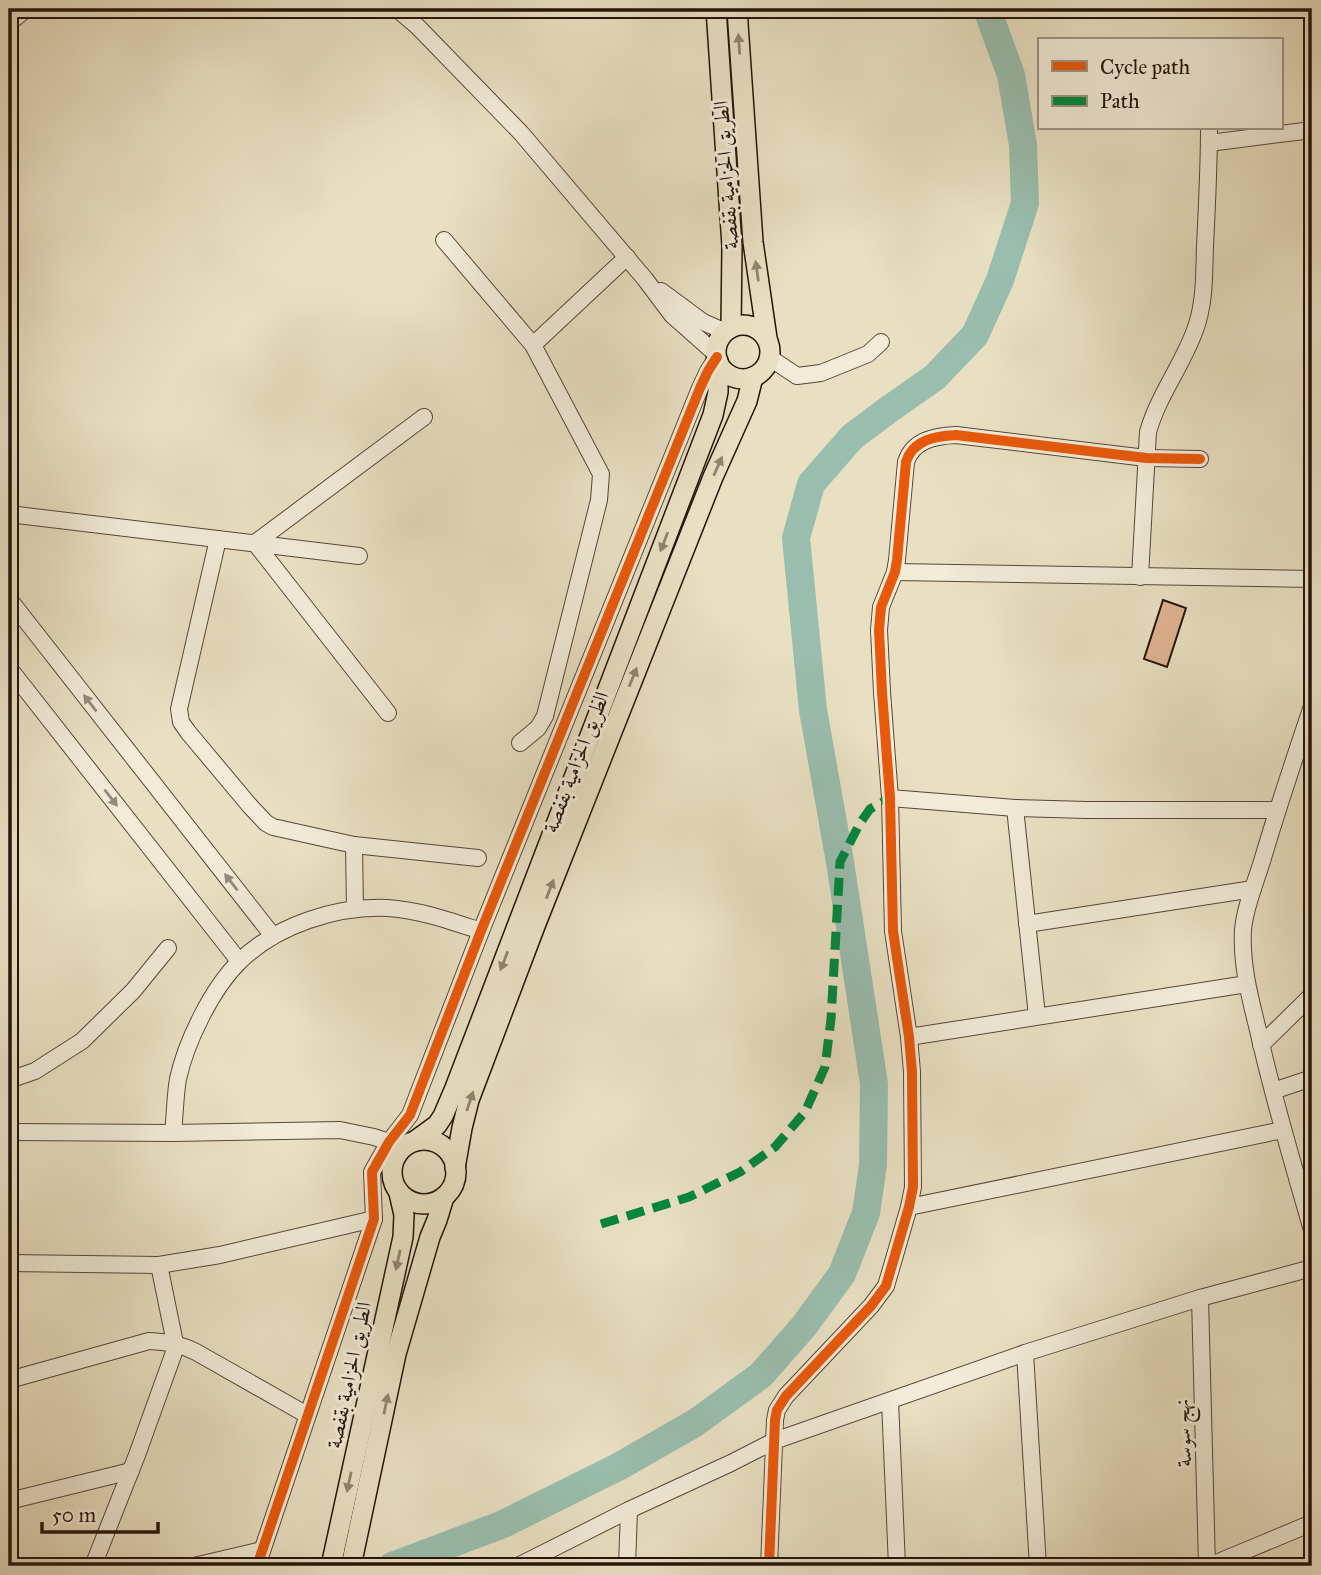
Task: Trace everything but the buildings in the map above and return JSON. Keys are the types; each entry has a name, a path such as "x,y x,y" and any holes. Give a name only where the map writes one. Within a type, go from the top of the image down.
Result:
{"main road":[{"name":"الطريق الحزامية بقفصة","path":"716,9 732,246 729,330"},
{"name":"الطريق الحزامية بقفصة","path":"737,9 753,242 768,348"},
{"path":"744,325 757,329 768,348 764,370 753,377 732,377 726,373 717,357 719,342 729,330 744,325"},
{"name":"الطريق الحزامية بقفصة","path":"396,1151 437,1125 455,1088 712,415 718,392 717,357"},
{"name":"الطريق الحزامية بقفصة","path":"456,1168 462,1128 474,1087 713,477 747,401 753,377"},
{"path":"433,1142 448,1151 456,1168 453,1186 444,1197 432,1203 414,1203 399,1193 392,1176 396,1151 433,1142"},
{"name":"الطريق الحزامية بقفصة","path":"331,1566 403,1237 404,1215 399,1193"},
{"name":"الطريق الحزامية بقفصة","path":"351,1566 396,1354 444,1197"}],"street":[{"path":"9,23 26,9"},
{"path":"257,1566 374,1219 372,1172 396,1151 481,931 700,388 717,357 672,315 627,257 521,133 418,27 397,9"},
{"path":"1140,576 1148,432 1190,344 1200,314 1209,135 1312,130"},
{"path":"444,240 533,345 601,474 598,500 545,716 538,728 520,743"},
{"path":"533,345 627,257"},
{"path":"645,279 703,322 729,330"},
{"path":"768,348 797,376 821,373 856,359 868,354 881,342"},
{"path":"255,544 424,416"},
{"path":"769,1566 777,1410 783,1399 871,1306 886,1286 913,1186 912,1072 893,931 890,798 879,630 881,607 895,572 906,462 914,447 926,440 956,435 1146,458 1200,459"},
{"path":"9,514 359,556"},
{"path":"218,539 179,709 181,722 206,753 266,823 273,827 354,845 478,858"},
{"path":"255,544 388,713"},
{"path":"895,572 1312,579"},
{"path":"9,599 273,936"},
{"path":"9,668 239,961"},
{"path":"1312,706 1243,929 1247,984 1283,1130 1312,1230"},
{"path":"890,798 1015,808 1278,810"},
{"path":"1015,808 1037,1016"},
{"path":"354,845 355,909"},
{"path":"1027,924 1254,889"},
{"path":"173,1133 178,1080 191,1039 214,993 239,961 273,936 311,920 355,909 389,908 427,914 481,931"},
{"path":"9,1080 35,1071 82,1041 133,991 168,948"},
{"path":"909,1037 1247,984"},
{"path":"1261,1045 1312,995"},
{"path":"1273,1091 1312,1078"},
{"path":"9,1132 340,1130 396,1151"},
{"path":"909,1208 1283,1130"},
{"path":"9,1263 159,1265 219,1255 374,1219"},
{"path":"93,1566 131,1471 176,1343 159,1265"},
{"path":"517,1566 774,1441 1025,1353 1200,1298 1312,1268"},
{"name":"نهج سوسة","path":"1200,1298 1208,1566"},
{"path":"9,1380 149,1341 176,1343 307,1415"},
{"path":"1025,1353 1038,1566"},
{"path":"890,1401 897,1566"},
{"path":"9,1501 131,1471"},
{"path":"627,1566 629,1510"},
{"path":"1208,1566 1312,1523"},
{"path":"194,1566 262,1550"}],"waterway":[{"path":"392,1566 501,1525 618,1467 695,1423 761,1375 804,1326 842,1274 866,1213 873,1165 874,1084 840,862 813,710 796,538 811,484 852,437 935,377 975,335 1000,280 1025,203 1023,145 1011,75 987,9"}],"marked path":[{"path":"601,1224 689,1197 740,1172 775,1147 805,1112 825,1067 831,1019 840,862 870,809 890,798"}],"cycle path":[{"path":"257,1566 374,1219 372,1172 389,1142 410,1115 481,931 700,388 717,357"},
{"path":"769,1566 777,1410 786,1396 871,1306 886,1286 913,1187 912,1072 893,931 890,798 879,630 881,607 897,560 906,462 919,444 933,438 956,435 1146,458 1200,459"}]}
